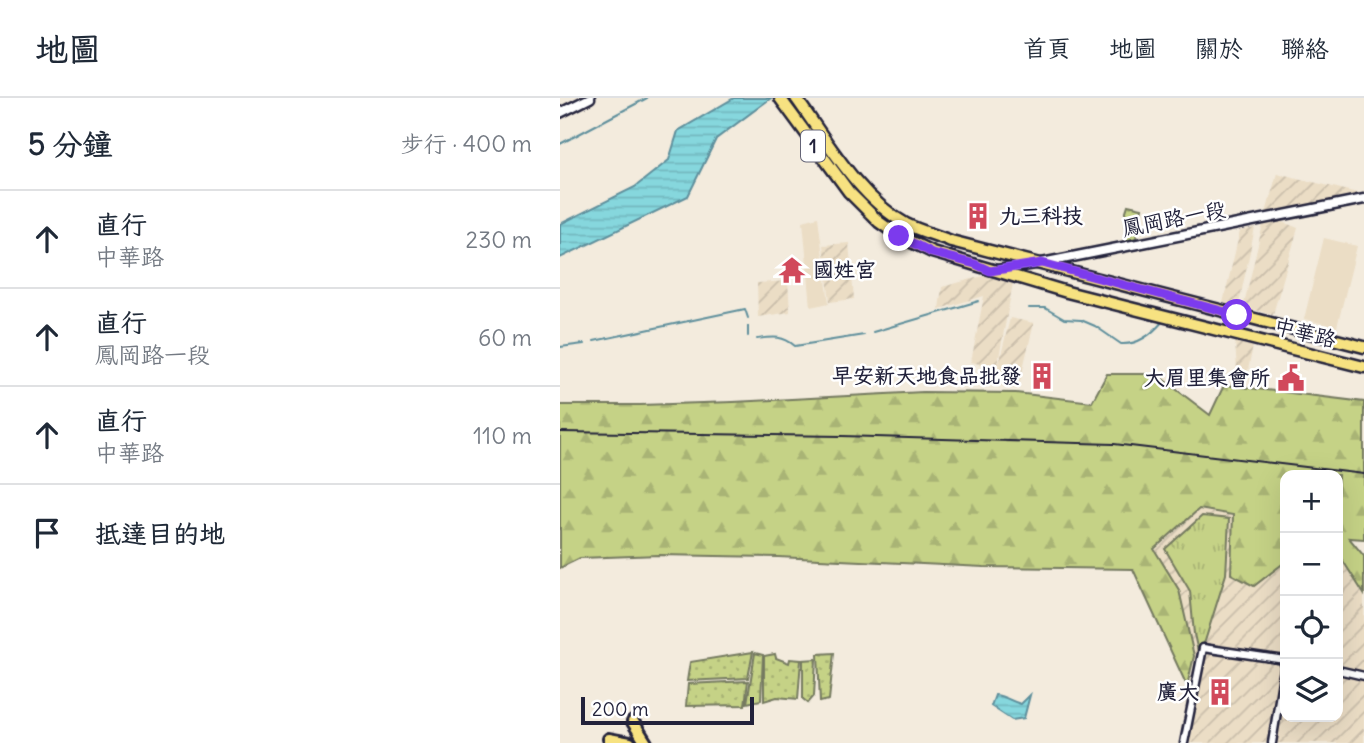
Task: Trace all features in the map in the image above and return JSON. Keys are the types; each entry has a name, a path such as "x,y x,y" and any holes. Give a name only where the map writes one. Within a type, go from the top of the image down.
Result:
{"highway":[{"path":"633,722 646,743"},
{"path":"609,739 630,743"}],"main road":[{"name":"中華路","path":"780,98 849,192 879,222 932,253 975,264 990,271 1364,367"},
{"name":"中華路","path":"796,98 863,189 881,207 921,231 1364,347"}],"street":[{"path":"560,113 590,98"},
{"name":"鳳岡路一段","path":"990,271 1364,199"},
{"path":"1184,743 1203,648 1280,660"},
{"path":"1343,671 1364,676"},
{"path":"1272,743 1280,693"}],"shaded area":[{"path":"1277,173 1361,194 1266,213"},
{"path":"818,217 829,303 811,307 803,221"},
{"path":"1278,220 1298,228 1273,314 1243,308 1263,224"},
{"path":"1255,228 1238,308 1223,303 1240,231"},
{"path":"1324,238 1357,246 1337,327 1304,319"},
{"path":"849,243 854,299 830,302 823,245"},
{"path":"987,275 1013,283 997,368 971,362 984,296 939,309 942,287"},
{"path":"788,281 790,312 758,317 757,283"},
{"path":"1010,318 1034,323 1018,389 994,384"},
{"path":"1235,342 1253,346 1245,385 1238,383"},
{"path":"1199,510 1234,516 1230,574 1254,586 1280,567 1280,722 1343,722 1343,562 1364,596 1364,743 1179,743 1195,656 1179,590 1155,550"}],"green space":[{"path":"1128,205 1142,208 1136,238 1125,241 1126,211"},
{"path":"1107,374 1156,374 1210,415 1224,385 1364,402 1364,539 1349,538 1364,556 1364,594 1343,561 1343,470 1280,470 1280,566 1254,586 1231,574 1233,515 1199,509 1154,549 1179,590 1194,656 1187,686 1133,569 984,567 778,557 659,555 580,558 560,568 560,405 733,402 923,392 1016,393 1092,402"},
{"path":"1202,516 1229,519 1226,574 1205,641 1198,652 1190,591 1165,549"},
{"path":"753,652 748,678 687,681 690,662"},
{"path":"755,653 763,655 761,700 747,703"},
{"path":"834,653 829,700 820,702 818,654"},
{"path":"775,654 776,658 789,663 790,659 801,660 798,699 777,697 764,701 764,656"},
{"path":"816,659 814,696 808,703 803,699 803,660"},
{"path":"748,681 745,705 686,706 688,684"}],"water":[{"path":"734,98 771,98 716,139 688,196 560,258 560,224 635,187 669,160 678,131"},
{"path":"995,695 1021,704 1030,695 1024,718 1012,720 991,706"}],"waterway":[{"path":"560,144 647,98"},
{"path":"873,332 979,301"},
{"path":"1029,308 1045,308 1064,319 1081,320 1121,344 1133,343 1145,337 1163,321"},
{"path":"594,341 745,309 748,318"},
{"path":"1200,321 1218,325"},
{"path":"748,326 748,336"},
{"path":"757,339 781,338 795,346 864,335"},
{"path":"560,347 584,344"}],"railway":[{"path":"560,432 842,436 1114,444 1364,474"}],"place":[{"name":"九三科技","path":"978,216"},
{"name":"國姓宫","path":"792,270"},
{"name":"早安新天地食品批發","path":"1042,376"},
{"name":"大眉里集會所","path":"1291,378"},
{"name":"廣大","path":"1220,692"}],"route":[{"path":"899,236 932,253 975,264 990,271 1042,263 1237,315"}]}
